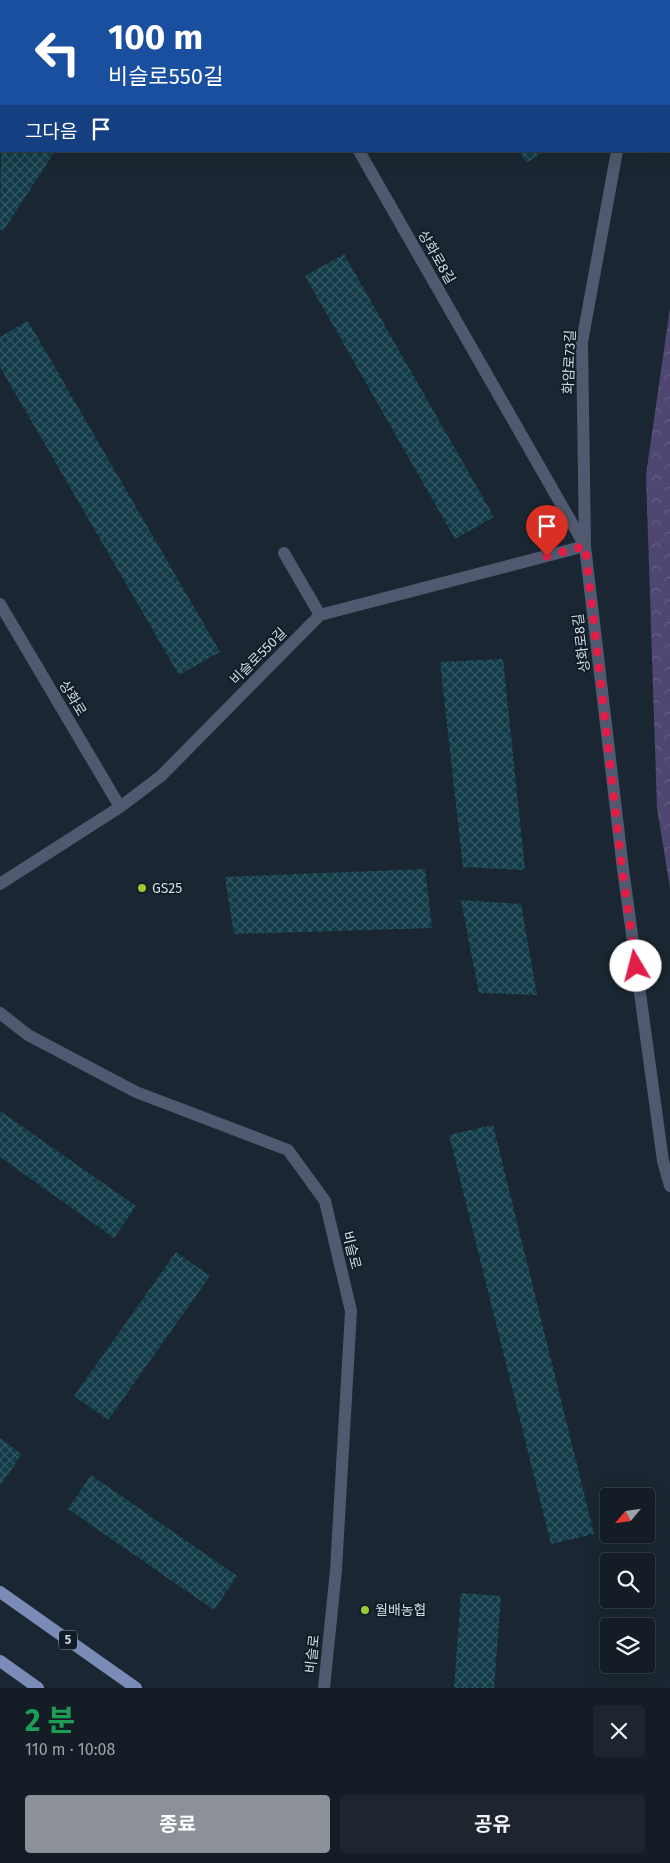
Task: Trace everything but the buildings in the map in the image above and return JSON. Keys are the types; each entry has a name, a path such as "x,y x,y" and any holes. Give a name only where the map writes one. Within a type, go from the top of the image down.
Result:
{"main road":[{"name":"5","path":"0,1592 136,1688"},
{"path":"0,1661 38,1688"}],"street":[{"name":"상화로8길","path":"360,152 585,546 622,869 663,1161 670,1186"},
{"name":"화암로73길","path":"585,546 582,342 617,152"},
{"path":"284,553 320,615 585,546"},
{"name":"상화로","path":"0,604 120,807"},
{"name":"비슬로550길","path":"0,884 120,807 161,776 320,615"},
{"name":"비슬로","path":"0,1013 28,1035 136,1092 288,1150 325,1201 351,1311 336,1570 324,1688"}],"green space":[{"path":"670,308 670,888 657,808 646,475"}],"place":[{"name":"GS25","path":"142,888"},
{"name":"월배농협","path":"365,1610"}],"route":[{"path":"547,556 585,546 622,869 636,966"}]}
